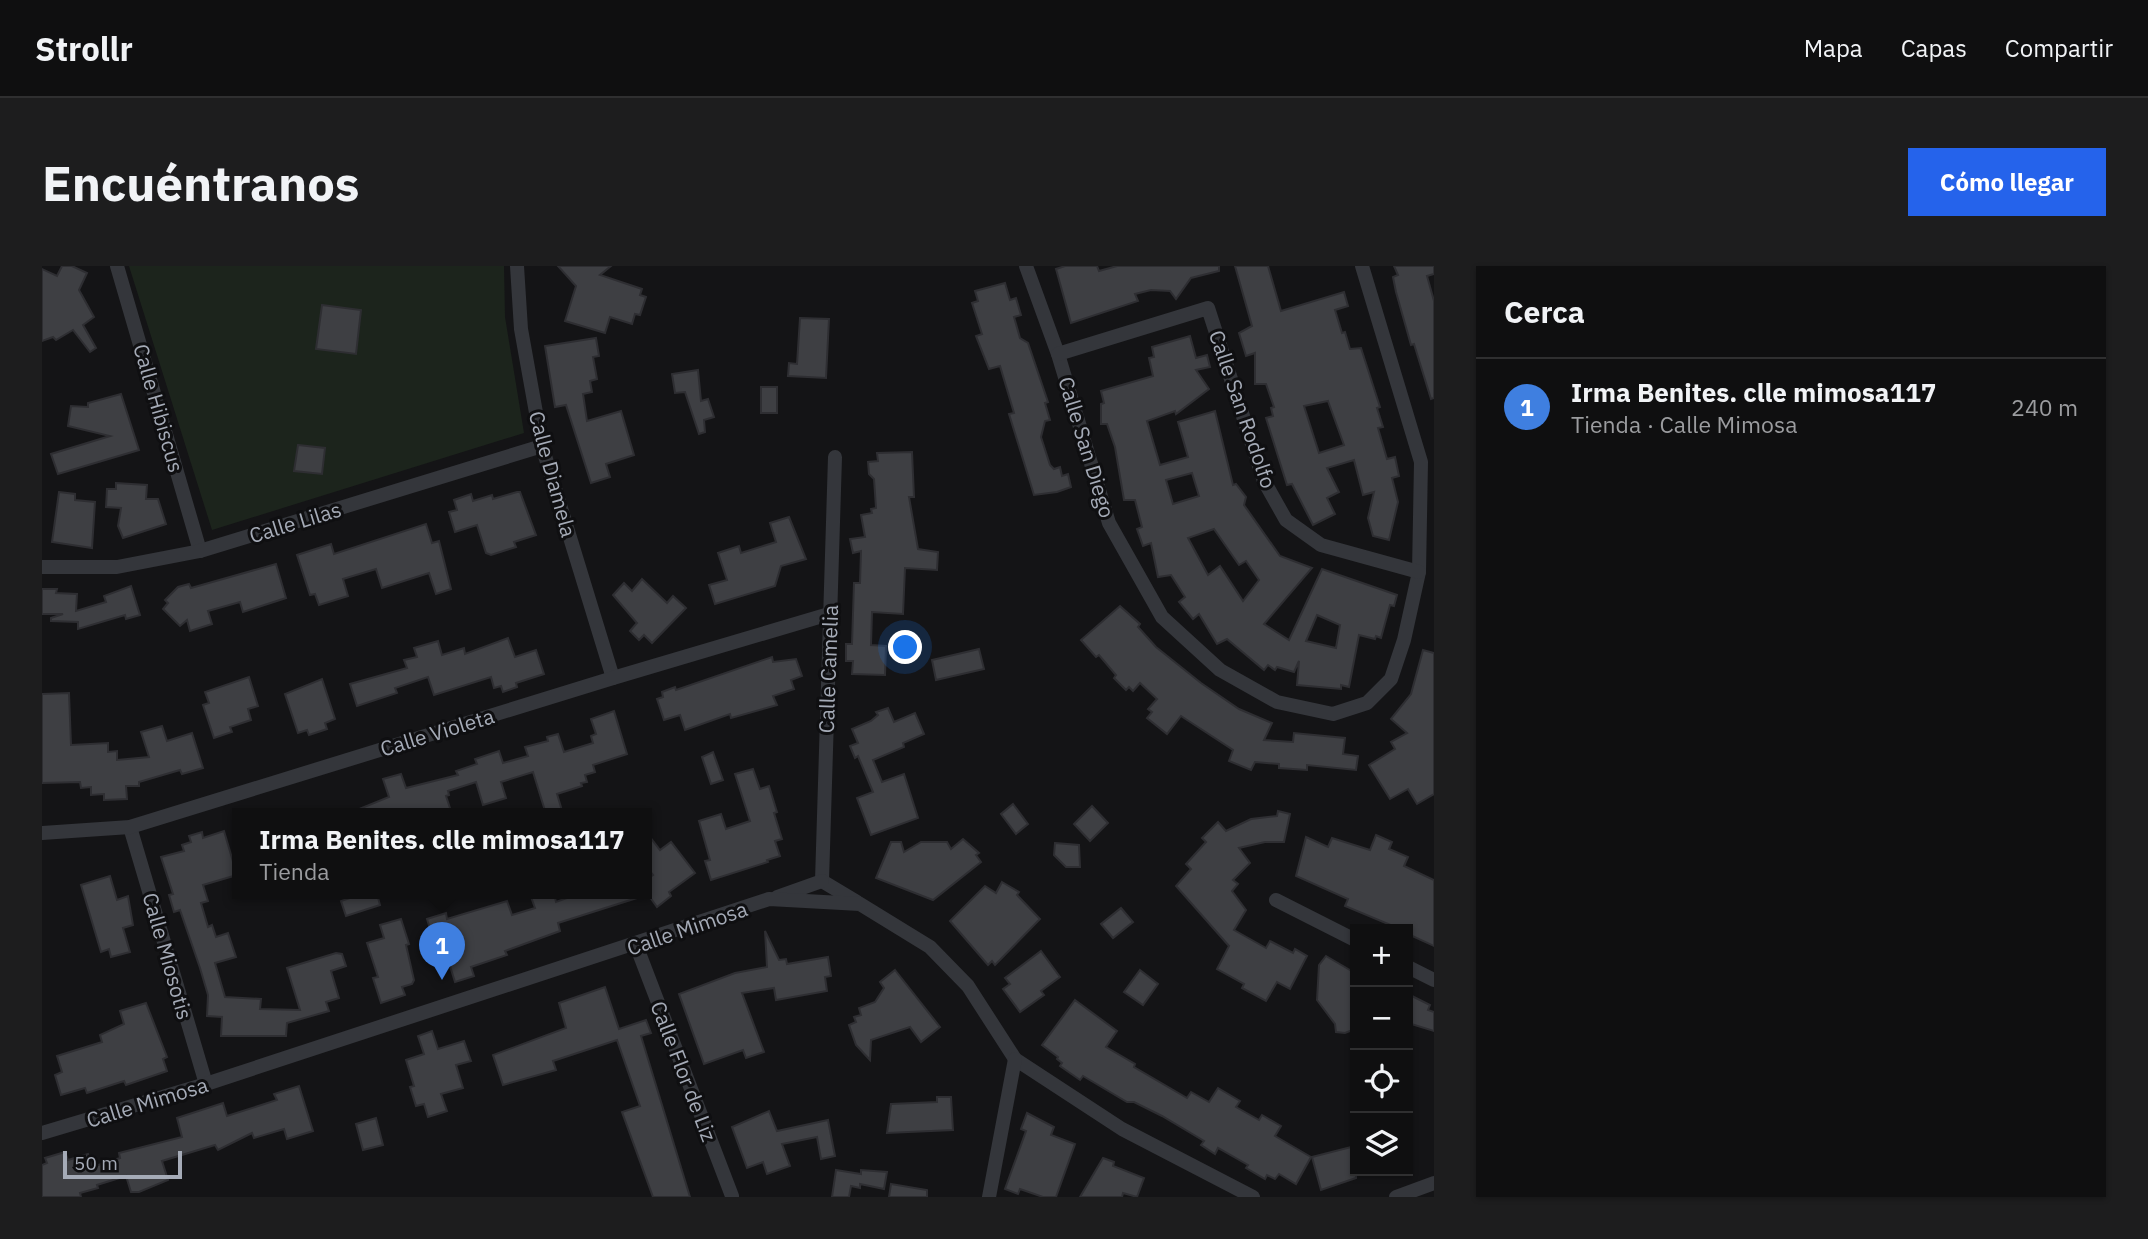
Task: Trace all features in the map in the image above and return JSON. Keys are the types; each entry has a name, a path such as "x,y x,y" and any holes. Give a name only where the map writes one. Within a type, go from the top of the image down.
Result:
{"street":[{"name":"Calle Hibiscus","path":"117,266 200,551"},
{"name":"Calle Diamela","path":"517,266 521,329 542,446 613,678"},
{"name":"Calle San Diego","path":"1026,266 1058,354 1109,523 1162,617 1220,670 1277,702 1333,714 1367,703 1391,679 1404,640 1419,572 1421,462 1362,266"},
{"name":"Calle San Rodolfo","path":"1058,354 1208,308 1264,481 1286,520 1321,545 1419,572"},
{"name":"Calle Lilas","path":"42,567 117,567 200,551 542,446"},
{"name":"Calle Camelia","path":"822,881 835,457"},
{"name":"Calle Violeta","path":"42,833 130,827 829,614"},
{"name":"Calle Miosotis","path":"130,827 206,1084"},
{"path":"769,900 822,881 860,904"},
{"name":"Calle Mimosa","path":"42,1133 206,1084 636,946 769,900 860,904 930,947 968,986 1016,1059 1122,1129 1253,1197"},
{"path":"1276,900 1350,937"},
{"name":"Calle Flor de Liz","path":"636,946 732,1196"},
{"path":"1413,970 1434,980"},
{"path":"989,1197 1016,1059"},
{"path":"1396,1197 1434,1183"}],"shaded area":[{"path":"129,266 504,266 505,317 524,433 212,530"}],"building":[{"path":"62,266 72,266 87,273 79,290 94,317 83,325 96,348 90,352 73,330 56,340 53,337 42,341 42,269 57,276"},
{"path":"558,266 611,266 600,275 642,289 640,295 646,297 640,315 635,314 632,324 610,317 605,333 565,321 576,286"},
{"path":"1065,266 1097,266 1099,271 1117,266 1219,266 1219,271 1191,278 1176,299 1170,291 1151,290 1135,294 1138,301 1071,323 1056,269"},
{"path":"1235,266 1268,266 1281,311 1344,292 1348,306 1335,310 1350,349 1361,348 1380,407 1377,408 1383,427 1378,428 1387,459 1395,457 1399,476 1392,478 1398,502 1389,540 1373,536 1368,518 1374,492 1363,495 1354,460 1327,468 1339,492 1327,498 1335,514 1313,525 1292,484 1287,485 1266,418 1273,416 1271,408 1274,407 1266,384 1255,384 1255,353 1246,356 1239,333 1252,326","holes":["1328,401 1344,445 1319,453 1304,406"]},
{"path":"1394,266 1434,266 1434,274 1427,276 1434,301 1434,398 1431,399 1414,344 1411,345 1396,292 1393,277 1398,275"},
{"path":"1005,283 1010,300 1016,298 1021,315 1014,317 1020,338 1028,343 1048,402 1045,403 1050,420 1045,421 1041,437 1050,465 1054,469 1060,467 1062,476 1068,474 1071,487 1057,492 1034,495 1009,414 1014,413 1000,366 989,369 976,336 982,334 972,303 978,301 975,291"},
{"path":"322,305 361,310 356,354 316,349"},
{"path":"800,318 829,319 826,378 788,376 789,363 797,364"},
{"path":"1190,336 1196,358 1207,355 1210,367 1196,370 1209,389 1176,414 1175,411 1147,421 1160,465 1188,457 1178,422 1215,411 1233,485 1236,484 1246,497 1244,505 1280,556 1312,568 1264,624 1289,640 1322,569 1397,595 1394,606 1390,605 1381,638 1359,635 1349,687 1341,685 1341,689 1297,685 1299,661 1294,672 1277,667 1275,670 1268,665 1264,670 1227,639 1217,644 1199,614 1193,619 1179,602 1185,597 1171,575 1158,577 1151,543 1143,546 1137,529 1142,527 1135,500 1124,500 1115,447 1107,424 1101,424 1101,404 1104,403 1101,391 1153,376 1149,358 1154,357 1152,347","holes":["1192,473 1199,496 1173,504 1166,480","1214,529 1239,565 1246,561 1259,580 1243,601 1220,566 1208,575 1188,538","1317,615 1340,625 1336,648 1306,641"]},
{"path":"596,338 599,356 593,357 597,379 590,381 592,392 583,394 587,421 621,411 634,455 606,464 610,477 591,483 566,405 555,407 545,346"},
{"path":"698,370 701,401 708,399 714,417 704,420 705,432 699,434 685,392 675,393 672,374"},
{"path":"761,387 777,387 777,413 761,413"},
{"path":"121,394 139,450 58,474 51,454 110,436 68,426 71,406 88,407 88,403"},
{"path":"298,445 325,448 322,474 294,471"},
{"path":"912,452 914,497 909,497 918,549 938,552 937,570 905,568 903,614 872,612 871,645 886,646 885,675 852,674 853,661 846,661 846,644 852,644 854,583 860,583 861,551 853,553 850,539 865,537 861,515 872,513 871,509 876,508 874,479 869,474 868,462 878,461 877,453"},
{"path":"116,483 147,485 146,499 158,499 166,524 123,538 118,526 121,508 106,507 107,489 116,489"},
{"path":"59,492 75,494 75,500 95,502 92,548 52,542"},
{"path":"520,492 536,535 514,542 516,547 491,555 486,553 477,525 455,532 449,512 457,510 454,500 471,494 473,501 492,495 493,499"},
{"path":"789,517 806,559 781,566 775,586 715,604 709,585 727,580 718,553 739,546 741,553 776,542 770,523"},
{"path":"426,524 432,543 439,541 451,589 436,594 429,573 382,588 376,569 343,579 348,596 319,605 315,594 310,595 297,555 331,544 334,554"},
{"path":"276,564 286,598 243,612 240,602 208,611 212,624 190,631 187,620 180,626 163,609 168,603 165,600 178,587 189,584 191,588"},
{"path":"642,579 667,603 673,596 686,608 652,643 644,635 639,640 630,631 637,623 613,595 624,583 632,591"},
{"path":"131,586 140,615 126,619 125,615 78,629 78,622 51,621 51,618 63,614 42,614 42,589 57,589 56,593 77,594 76,611 106,602 104,596"},
{"path":"1120,606 1140,624 1138,627 1156,647 1201,683 1239,709 1272,723 1264,740 1293,742 1294,733 1345,738 1343,754 1358,756 1356,770 1307,765 1307,770 1279,768 1279,764 1255,762 1251,770 1229,761 1233,750 1181,716 1167,734 1147,718 1152,712 1148,709 1157,699 1140,683 1133,691 1129,687 1126,690 1114,678 1116,675 1099,655 1096,657 1081,640"},
{"path":"508,638 515,657 536,650 544,674 516,683 517,687 503,692 501,686 494,688 491,677 434,695 428,677 395,688 397,693 357,706 350,684 407,668 404,660 417,657 414,648 438,641 442,655 464,648 465,654"},
{"path":"979,649 984,669 936,680 932,660"},
{"path":"1423,650 1434,653 1434,794 1417,804 1408,789 1390,799 1369,765 1395,749 1391,742 1407,733 1391,719 1411,694"},
{"path":"772,657 773,662 796,659 802,676 791,680 794,689 773,696 777,705 731,718 730,714 685,730 680,715 664,720 657,699 663,697 662,692 675,687 676,690"},
{"path":"249,677 258,706 248,709 251,720 230,727 232,732 214,738 203,705 209,703 205,692"},
{"path":"322,679 335,719 325,723 327,729 309,735 307,730 298,733 285,694"},
{"path":"69,693 71,745 108,743 108,752 117,751 117,760 149,757 141,732 162,726 167,741 192,733 203,768 182,774 180,770 139,782 139,786 126,786 127,799 104,800 104,794 91,795 91,787 81,788 80,782 42,783 42,694"},
{"path":"888,708 894,722 915,713 924,734 903,743 904,747 873,760 882,782 904,774 918,818 871,835 857,798 873,792 858,756 855,758 850,746 858,743 852,729 871,721 878,715 876,712"},
{"path":"614,711 627,754 593,765 595,772 585,775 587,782 557,794 561,808 544,808 533,772 501,782 506,798 483,805 476,782 448,791 449,795 446,796 450,808 362,808 389,797 383,779 401,774 406,788 458,775 456,771 477,764 475,759 499,751 503,763 528,756 525,747 548,741 547,737 558,734 564,752 593,743 591,736 596,734 591,719"},
{"path":"713,752 723,780 711,784 702,757"},
{"path":"753,769 760,789 769,786 782,839 775,841 780,856 711,880 705,861 710,860 699,821 721,814 726,829 750,821 735,774"},
{"path":"1013,804 1028,824 1016,834 1001,814"},
{"path":"1092,806 1108,823 1090,841 1074,824"},
{"path":"1278,811 1290,814 1284,842 1265,842 1239,848 1250,863 1233,880 1238,884 1232,891 1246,910 1234,930 1266,948 1270,941 1293,953 1295,949 1307,956 1290,989 1277,982 1266,1001 1242,988 1244,984 1217,969 1229,946 1176,886 1191,869 1186,864 1206,842 1202,838 1218,822 1226,831 1251,819 1277,816"},
{"path":"224,831 232,858 232,876 203,885 208,901 201,903 208,927 212,925 216,937 228,933 236,957 215,963 225,997 261,999 260,1009 300,1010 287,968 336,953 342,954 346,966 331,971 339,998 326,1002 329,1011 287,1023 286,1036 221,1036 222,1017 207,1016 208,995 180,910 174,912 169,895 173,894 161,857 184,851 182,845 191,842 189,836 202,832 203,838"},
{"path":"1376,835 1392,842 1389,849 1408,857 1404,866 1434,880 1434,946 1413,936 1413,924 1388,924 1345,906 1348,899 1296,876 1306,837 1328,847 1332,838 1370,850"},
{"path":"963,839 979,853 976,855 981,862 933,900 876,878 891,842 901,842 904,852 921,842 947,842 951,849"},
{"path":"652,840 660,850 671,842 695,873 669,892 671,896 657,907 651,899"},
{"path":"1055,843 1079,845 1080,867 1066,867 1054,855"},
{"path":"110,876 117,900 128,896 133,925 123,928 130,952 111,957 109,949 101,952 81,885"},
{"path":"1002,882 1019,892 1017,895 1040,919 995,965 992,961 988,965 950,921 985,886 996,893"},
{"path":"378,899 380,905 346,916 341,901"},
{"path":"532,899 555,899 556,902 564,899 634,899 558,923 560,931 505,951 507,955 471,967 474,976 455,982 449,963 441,965 427,919 446,913 447,919 507,901 512,915 535,908"},
{"path":"1121,908 1133,922 1113,938 1101,924"},
{"path":"401,919 409,944 406,945 414,980 412,984 402,987 405,995 381,1003 373,978 378,977 367,943 384,938 380,925"},
{"path":"765,931 779,960 786,959 787,964 828,957 831,976 825,977 827,991 776,1000 774,988 742,993 764,1052 746,1058 743,1050 704,1064 679,994 735,973 767,967"},
{"path":"1041,951 1060,977 1041,991 1044,995 1020,1012 1003,989 1010,984 1005,978"},
{"path":"1326,956 1350,970 1350,1031 1336,1032 1335,1024 1317,1000 1319,965"},
{"path":"895,970 940,1027 921,1042 910,1027 871,1040 870,1060 856,1045 849,1025 856,1022 854,1017 861,1015 859,1008 875,1002 884,988 880,982"},
{"path":"1140,970 1158,984 1143,1005 1124,992"},
{"path":"605,987 619,1029 646,1020 651,1033 641,1036 690,1197 653,1197 622,1112 640,1106 617,1040 553,1061 556,1070 503,1085 493,1055 566,1028 559,1003"},
{"path":"1413,996 1430,1005 1428,1010 1434,1012 1434,1031 1413,1025"},
{"path":"1075,1000 1117,1031 1106,1047 1135,1064 1134,1067 1187,1098 1191,1092 1209,1102 1218,1088 1240,1101 1236,1107 1259,1120 1262,1115 1281,1126 1275,1136 1311,1157 1296,1184 1279,1174 1275,1179 1267,1175 1265,1179 1246,1168 1248,1165 1218,1148 1215,1154 1201,1145 1204,1141 1162,1116 1134,1102 1127,1102 1083,1076 1080,1080 1060,1066 1062,1063 1058,1057 1042,1045"},
{"path":"146,1003 167,1057 163,1059 167,1071 126,1085 124,1081 87,1093 85,1088 61,1095 55,1075 62,1072 57,1056 102,1042 100,1035 124,1024 120,1011"},
{"path":"432,1031 438,1049 464,1041 471,1061 456,1065 463,1088 441,1094 447,1111 428,1117 424,1104 416,1106 410,1087 414,1086 406,1060 424,1054 418,1036"},
{"path":"299,1086 313,1131 287,1139 284,1129 254,1138 252,1133 218,1150 215,1145 162,1161 168,1180 139,1192 131,1192 126,1176 97,1185 98,1188 80,1193 81,1197 42,1197 42,1165 47,1163 45,1158 65,1152 68,1160 88,1154 92,1167 120,1158 119,1153 182,1137 177,1118 223,1103 227,1116 277,1100 274,1094"},
{"path":"937,1097 951,1097 953,1130 887,1133 891,1104 937,1102"},
{"path":"769,1111 777,1131 828,1120 835,1156 821,1159 817,1137 782,1144 790,1166 767,1174 763,1162 747,1168 732,1127"},
{"path":"1027,1113 1054,1127 1051,1135 1075,1144 1056,1197 1043,1197 1020,1189 1018,1194 1005,1189 1026,1131 1021,1129"},
{"path":"376,1118 383,1145 363,1150 356,1124"},
{"path":"1350,1147 1350,1176 1356,1178 1321,1190 1312,1157"},
{"path":"1103,1158 1114,1162 1113,1166 1144,1178 1137,1197 1123,1193 1122,1197 1080,1197"},
{"path":"836,1170 861,1174 861,1170 887,1172 884,1189 860,1184 860,1188 851,1186 849,1197 832,1197"},
{"path":"891,1184 927,1190 927,1197 889,1197"}],"place":[{"name":"Irma Benites. clle mimosa117","path":"442,980"}]}
